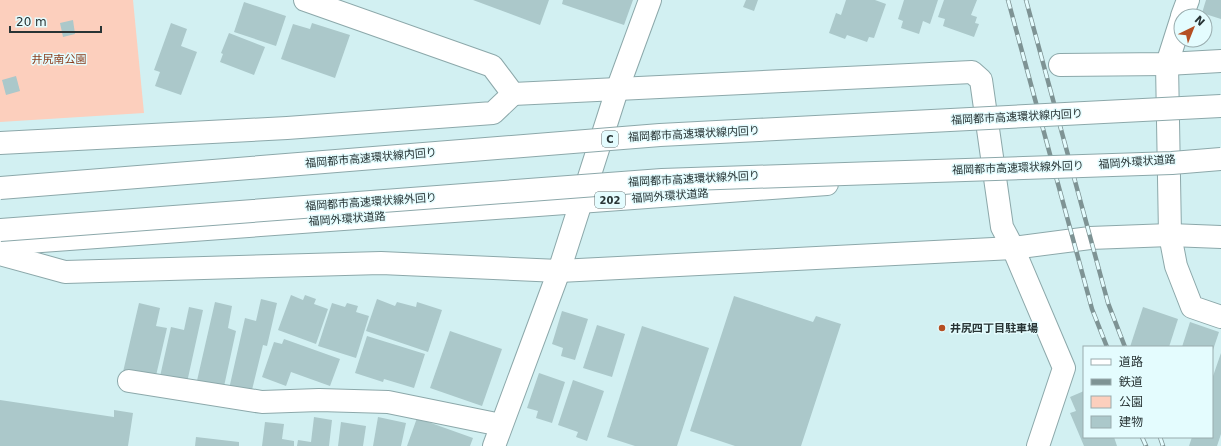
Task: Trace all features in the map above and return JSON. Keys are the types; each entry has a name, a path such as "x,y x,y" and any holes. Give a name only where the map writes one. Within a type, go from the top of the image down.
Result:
{"main road":[{"path":"305,0 492,66 513,94"},
{"path":"494,446 500,425 559,272 616,90 650,0"},
{"path":"1173,45 1167,64 1170,235 1176,266 1192,307 1221,317"},
{"path":"1060,66 1167,64 1221,61"},
{"path":"0,143 287,128 493,114 513,94 972,72 981,80 1002,227 1013,248 1064,368 1038,446"},
{"path":"0,181 1221,106"},
{"name":"福岡都市高速環状線内回り","path":"0,188 660,135 1221,106"},
{"name":"福岡外環状道路","path":"0,244 994,172 1219,158"},
{"name":"福岡都市高速環状線外回り","path":"0,230 662,180 1164,163 1219,158"},
{"path":"0,254 65,272 381,263 559,272 1013,248 1090,238 1170,235 1221,237"},
{"path":"129,381 262,402 319,400 388,402 500,425"}],"green space":[{"name":"井尻南公園","path":"0,0 133,0 144,113 0,122"}],"building":[{"path":"473,0 549,0 540,25"},
{"path":"563,0 633,0 624,25 562,4"},
{"path":"746,0 758,0 754,11 743,7"},
{"path":"846,0 875,0 886,4 874,38 869,37 867,42 847,35 845,39 829,33 836,13 841,15"},
{"path":"904,0 938,0 930,24 923,21 919,34 901,28 903,21 898,19"},
{"path":"944,0 977,0 971,15 977,17 975,23 979,24 974,37 943,26 945,19 938,17"},
{"path":"1206,0 1221,0 1221,19 1213,16 1213,8 1204,8"},
{"path":"244,2 286,16 276,46 234,32"},
{"path":"73,20 75,34 63,37 60,23"},
{"path":"171,23 187,29 181,46 197,52 181,95 155,86 160,72 154,70"},
{"path":"312,23 350,35 335,78 281,59 293,24 310,29"},
{"path":"229,33 265,47 254,75 220,62 223,54 221,53"},
{"path":"16,76 20,91 6,95 2,80"},
{"path":"291,295 303,300 305,295 316,299 314,304 328,309 316,344 278,330"},
{"path":"734,296 813,322 816,316 841,324 801,446 735,446 690,431"},
{"path":"261,299 277,303 267,346 263,345 251,394 229,389 245,318 256,321"},
{"path":"377,299 395,306 397,302 416,307 417,302 442,310 428,352 366,331"},
{"path":"215,302 232,306 228,328 236,331 223,391 196,385"},
{"path":"139,303 160,308 156,326 167,328 155,380 123,372"},
{"path":"332,303 345,307 347,303 358,306 356,312 369,316 356,358 318,346"},
{"path":"189,307 203,310 186,387 159,381 171,327 184,330"},
{"path":"1143,307 1178,319 1169,346 1130,346"},
{"path":"562,311 588,319 575,360 561,356 563,348 552,344"},
{"path":"1190,322 1219,332 1213,350 1213,346 1182,346"},
{"path":"597,325 625,334 612,377 583,368"},
{"path":"642,326 709,348 677,446 635,446 607,437"},
{"path":"450,331 502,349 482,406 430,388"},
{"path":"367,336 425,354 414,388 384,379 383,382 355,373"},
{"path":"284,339 340,359 330,386 291,372 286,386 262,377 274,342 282,344"},
{"path":"1221,353 1221,434 1217,446 1189,446 1192,438 1213,438 1213,376"},
{"path":"539,373 565,382 552,423 536,418 538,411 527,408"},
{"path":"573,380 604,391 587,441 576,437 578,432 558,425"},
{"path":"1083,391 1083,438 1114,438 1117,446 1084,446 1070,413 1076,411 1070,397"},
{"path":"0,400 114,417 114,410 133,413 128,446 0,446"},
{"path":"314,417 332,420 329,446 297,446 298,440 311,442"},
{"path":"378,417 406,423 401,446 373,446"},
{"path":"417,418 473,438 470,446 407,446"},
{"path":"265,422 284,424 282,439 294,441 294,446 262,446"},
{"path":"341,422 366,426 363,446 338,446"},
{"path":"196,437 239,442 239,446 195,446"}],"railway":[{"path":"1008,0 1092,309 1107,346"},
{"path":"1026,0 1108,303 1125,346"},
{"path":"1142,438 1146,446"},
{"path":"1160,438 1163,446"}],"place":[{"name":"井尻四丁目駐車場","path":"942,328"}]}
